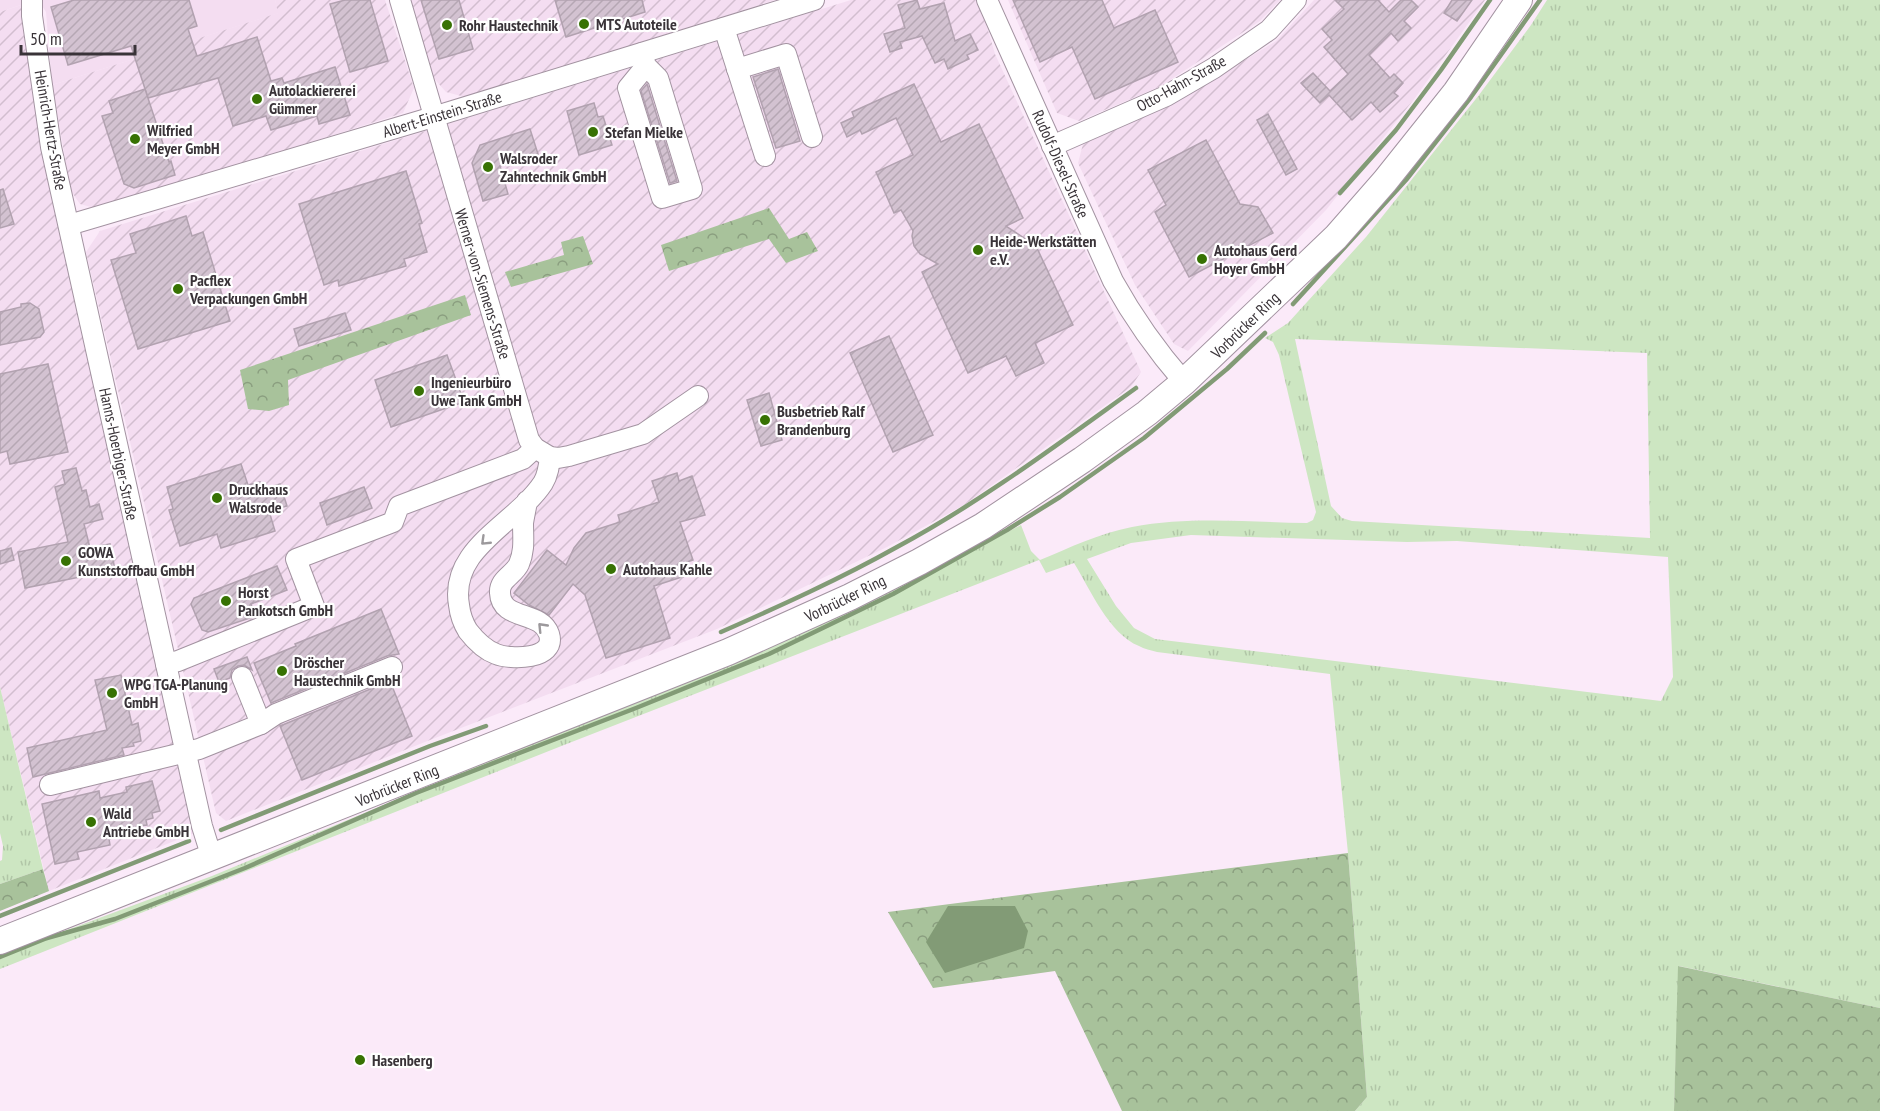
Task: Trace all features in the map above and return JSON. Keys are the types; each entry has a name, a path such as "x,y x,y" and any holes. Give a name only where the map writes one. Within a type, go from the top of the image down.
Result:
{"main road":[{"name":"Vorbrücker Ring","path":"0,942 728,652 850,597 919,562 982,526 1082,460 1147,413 1184,382 1336,237 1385,181 1456,92 1519,0"}],"street":[{"name":"Heinrich-Hertz-Straße","path":"32,0 32,16 51,147 69,225"},
{"path":"399,0 434,117"},
{"name":"Albert-Einstein-Straße","path":"69,225 434,117 644,59 724,28 814,0"},
{"name":"Rudolf-Diesel-Straße","path":"987,0 1113,281 1149,338 1184,382"},
{"name":"Otto-Hahn-Straße","path":"1052,146 1166,96 1215,68 1269,30 1296,0"},
{"path":"724,28 765,156"},
{"path":"737,69 786,54 812,137"},
{"path":"644,59 658,78 692,189 662,198 628,88 644,59"},
{"name":"Werner-von-Siemens-Straße","path":"434,117 529,440 542,452"},
{"name":"Hanns-Hoerbiger-Straße","path":"69,225 185,753 212,858"},
{"path":"166,664 314,606 296,559 393,522 399,506 542,452 558,458 643,434 698,396"},
{"path":"527,501 523,524 524,547 518,566 501,583 500,594 505,607 516,614 529,616 546,628 549,645 543,652 533,656 496,655 480,645 468,631 460,615 457,596 460,578 467,561 482,542 506,523 544,482 549,470 542,452"},
{"path":"50,785 199,749 261,724 276,714 392,667"},
{"path":"242,677 261,724"}],"shaded area":[{"path":"0,0 24,0 24,4 0,12"},
{"path":"41,0 275,0 279,13 52,85 46,12"},
{"path":"275,0 385,0 414,88 403,113 98,209 80,204 71,191 52,85 278,13"},
{"path":"408,0 775,0 465,97 446,92 431,75"},
{"path":"851,0 976,0 995,54 1141,372 1131,387 964,505 887,547 717,629 226,821 216,813 86,252 100,231"},
{"path":"1008,0 1280,0 1260,21 1161,86 1079,121 1057,113"},
{"path":"1314,0 1485,0 1415,98 1326,210 1188,351 1174,344 1135,285 1078,163 1083,144 1171,105 1276,41"},
{"path":"24,4 36,116 197,832 49,891 0,687 0,12"},
{"path":"948,906 1015,906 1028,931 1024,948 945,973 926,942"}],"green space":[{"path":"1547,0 1880,0 1880,1008 1679,966 1674,1111 1355,1111 1367,1097 1348,853 1330,674 1157,652 1143,648 1128,640 1109,621 1074,563 1046,573 1039,560 564,745 0,969 0,955 212,876 733,659 983,545 1021,525 1031,551 1040,560 1085,541 1132,527 1219,520 1307,523 1313,520 1316,512 1279,355 1273,342 1265,338 1288,323 1366,237 1479,95","holes":["1295,339 1647,353 1650,538 1352,521 1342,518 1331,506","1191,535 1407,542 1457,541 1668,557 1673,677 1661,701 1155,639 1134,628 1116,606 1087,559 1131,543"]},
{"path":"769,208 789,239 807,232 818,251 786,263 769,239 669,271 661,245"},
{"path":"583,236 593,264 511,287 505,272 564,255 561,242"},
{"path":"465,295 471,315 288,380 289,405 269,411 248,409 240,370"},
{"path":"0,687 43,869 0,884 0,861 3,846 0,833"},
{"path":"1348,853 1367,1097 1355,1111 1122,1111 1055,971 933,988 888,912"},
{"path":"43,869 49,891 0,911 0,884"},
{"path":"1678,966 1880,1008 1880,1111 1674,1111"}],"building":[{"path":"74,0 189,0 197,26 188,29 197,56 257,37 271,81 282,78 284,83 335,67 350,115 319,124 317,116 271,130 266,116 233,126 218,78 148,98 131,46 68,65 51,7"},
{"path":"345,0 370,0 388,61 350,72 330,4"},
{"name":"Rohr Haustechnik","path":"421,0 459,0 473,49 439,59"},
{"name":"MTS Autoteile","path":"555,0 642,0 645,12 566,37"},
{"path":"917,0 920,9 944,3 955,41 970,34 978,50 967,55 969,59 948,69 944,59 935,63 922,36 900,42 902,48 890,52 884,34 905,28 898,5"},
{"path":"1013,0 1102,0 1114,28 1155,10 1178,62 1095,99 1072,47 1040,62"},
{"path":"1335,0 1378,0 1389,12 1401,0 1411,0 1418,7 1404,21 1411,28 1398,41 1391,33 1369,55 1390,78 1394,74 1403,83 1394,93 1398,96 1380,112 1371,102 1352,120 1329,95 1320,103 1301,83 1313,73 1330,91 1348,74 1324,47 1332,40 1322,29 1344,9"},
{"path":"1452,0 1472,0 1457,21 1444,13"},
{"path":"778,69 800,141 776,148 753,77"},
{"path":"647,84 677,181 670,183 641,91"},
{"name":"Heide-Werkstätten e.V.","path":"914,84 941,142 979,124 1023,218 1006,226 1036,246 1073,325 1035,343 1044,363 1016,376 1006,356 968,373 922,272 938,264 920,254 914,246 913,231 901,210 894,213 876,172 913,155 896,118 862,134 860,130 847,137 841,123 854,117 852,112"},
{"name":"Wilfried Meyer GmbH","path":"145,89 175,175 134,188 124,184 102,116 113,113 109,101"},
{"name":"Stefan Mielke","path":"594,103 598,117 603,116 612,145 579,155 567,111"},
{"path":"1268,114 1297,169 1286,175 1257,120"},
{"name":"Walsroder Zahntechnik GmbH","path":"530,129 538,154 500,166 508,194 483,201 472,163 480,145"},
{"path":"1206,140 1240,204 1258,207 1273,233 1189,277 1155,212 1166,205 1148,170"},
{"path":"406,171 422,223 419,224 427,252 404,259 406,266 339,286 338,280 324,285 299,204"},
{"path":"3,189 14,224 0,228 0,190"},
{"name":"Pacflex Verpackungen GmbH","path":"186,216 192,236 203,232 230,321 138,349 111,260 136,253 130,234"},
{"path":"30,303 39,309 44,332 40,337 0,345 0,312"},
{"path":"345,313 351,330 299,346 294,329"},
{"path":"889,336 933,435 893,452 850,353"},
{"name":"Ingenieurbüro Uwe Tank GmbH","path":"447,355 464,402 391,427 375,380"},
{"path":"48,364 68,452 10,464 7,451 0,453 0,374"},
{"name":"Busbetrieb Ralf Brandenburg","path":"769,393 782,440 761,446 747,400"},
{"name":"Druckhaus Walsrode","path":"241,464 248,485 260,482 262,490 280,484 287,506 269,511 275,531 221,548 217,534 180,546 169,510 173,509 167,487"},
{"name":"GOWA Kunststoffbau GmbH","path":"76,468 82,491 86,490 90,507 99,504 103,519 84,524 90,548 110,544 115,570 25,588 18,552 68,542 55,487 65,484 62,471"},
{"name":"Autohaus Kahle","path":"677,473 679,481 692,476 705,515 680,522 693,560 687,562 691,574 654,586 670,638 606,658 585,595 573,584 549,615 529,605 514,593 547,550 566,565 574,548 586,533 620,522 618,515 659,502 652,481"},
{"path":"364,487 372,508 327,525 320,503"},
{"path":"11,548 14,560 0,564 0,551"},
{"name":"Horst Pankotsch GmbH","path":"277,566 287,590 251,604 256,616 208,632 202,630 191,604 194,598"},
{"path":"381,609 399,654 387,656 271,703 254,663"},
{"path":"247,657 252,670 244,665 238,666 232,670 230,678 219,682 214,669"},
{"path":"121,675 132,725 138,723 141,741 133,743 134,746 122,748 124,755 33,777 27,748 107,730 95,680"},
{"path":"390,681 412,736 302,780 280,726"},
{"name":"Wald Antriebe GmbH","path":"152,781 160,811 152,813 153,818 146,820 147,825 138,826 138,829 128,834 109,839 110,845 77,852 79,859 55,864 42,804 99,791 100,798 127,792 126,787"}],"waterway":[{"path":"1340,193 1396,130 1490,0"},
{"path":"1293,304 1406,180 1471,97 1540,0"},
{"path":"0,957 47,938 115,919 245,868 416,793 769,654 893,594 1007,530 1060,497 1144,438 1227,369 1265,333"},
{"path":"721,632 832,581 928,530 1019,472 1136,388"},
{"path":"221,830 430,746 486,726"},
{"path":"0,916 189,841"}],"place":[{"name":"MTS Autoteile","path":"584,24"},
{"name":"Rohr Haustechnik","path":"447,25"},
{"name":"Autolackiererei Gümmer","path":"257,99"},
{"name":"Stefan Mielke","path":"593,132"},
{"name":"Wilfried Meyer GmbH","path":"135,139"},
{"name":"Walsroder Zahntechnik GmbH","path":"488,167"},
{"name":"Heide-Werkstätten e.V.","path":"978,250"},
{"name":"Autohaus Gerd Hoyer GmbH","path":"1202,259"},
{"name":"Pacflex Verpackungen GmbH","path":"178,289"},
{"name":"Ingenieurbüro Uwe Tank GmbH","path":"419,391"},
{"name":"Busbetrieb Ralf Brandenburg","path":"765,420"},
{"name":"Druckhaus Walsrode","path":"217,498"},
{"name":"GOWA Kunststoffbau GmbH","path":"66,561"},
{"name":"Autohaus Kahle","path":"611,569"},
{"name":"Horst Pankotsch GmbH","path":"226,601"},
{"name":"Dröscher Haustechnik GmbH","path":"282,671"},
{"name":"WPG TGA-Planung GmbH","path":"112,693"},
{"name":"Wald Antriebe GmbH","path":"91,822"},
{"name":"Hasenberg","path":"360,1060"}]}
